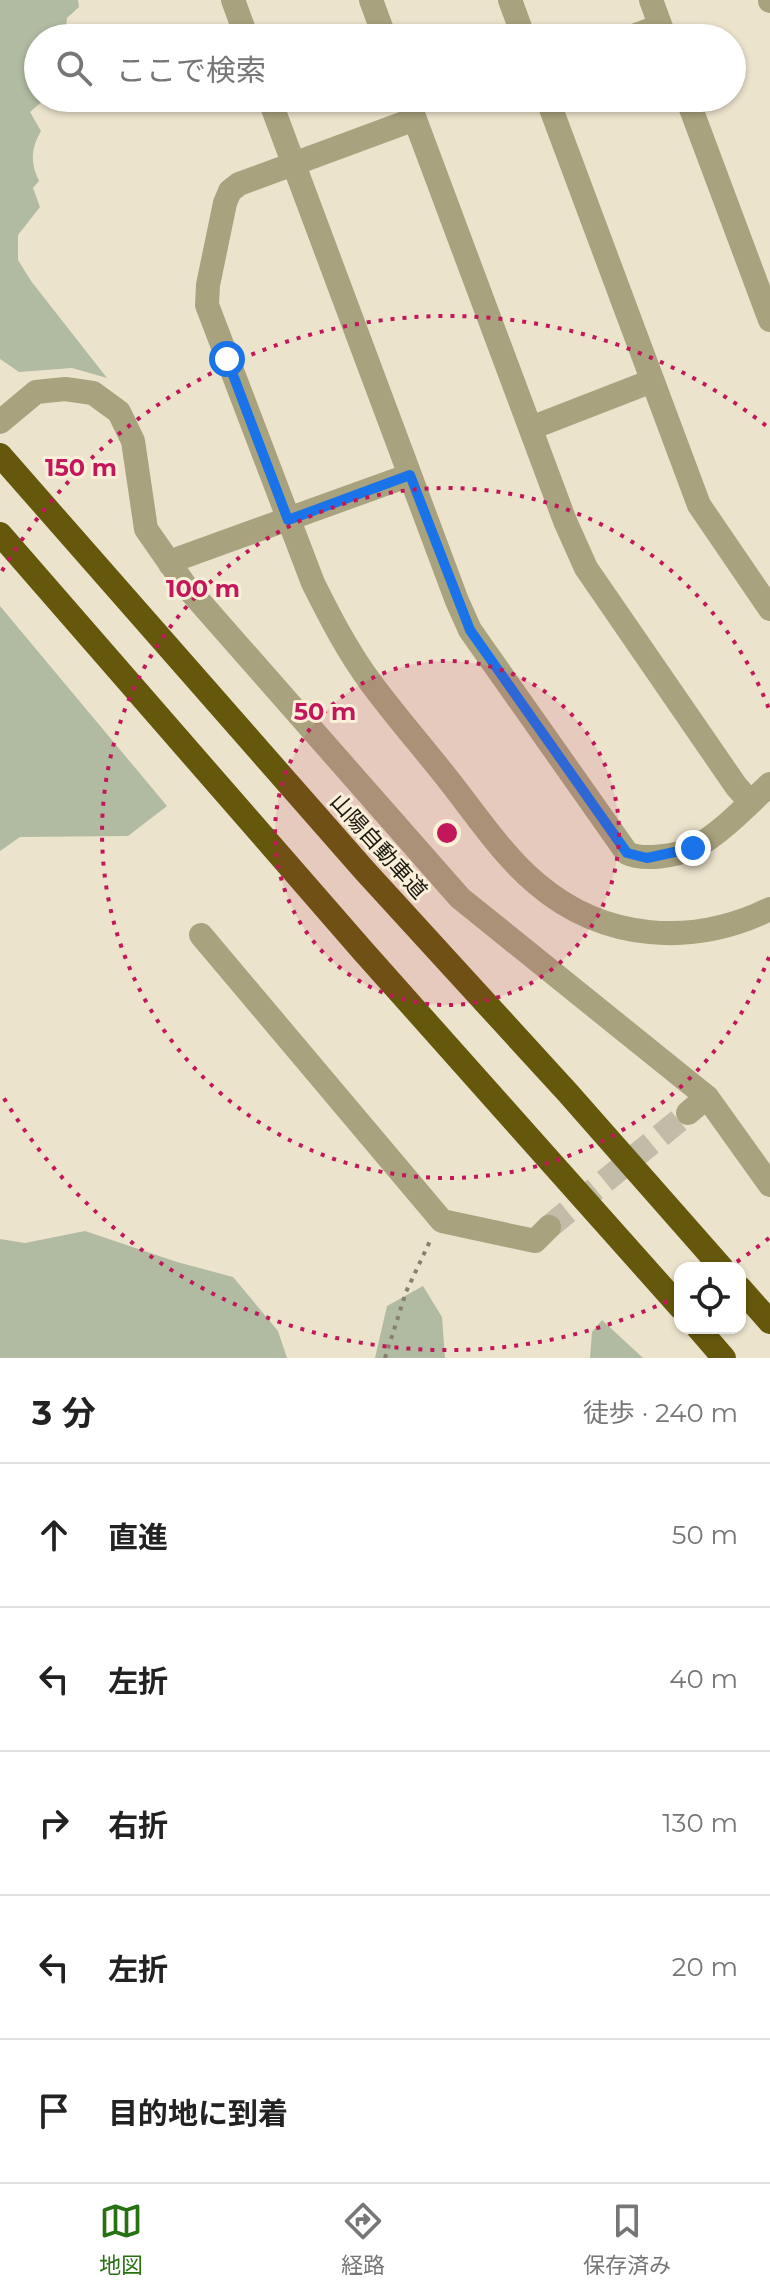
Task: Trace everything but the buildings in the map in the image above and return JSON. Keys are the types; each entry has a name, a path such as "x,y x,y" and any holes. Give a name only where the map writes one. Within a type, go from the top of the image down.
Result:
{"highway":[{"name":"山陽自動車道","path":"0,455 365,871 568,1093 717,1262"},
{"path":"0,534 363,951 674,1300"},
{"path":"568,1093 724,1262"},
{"path":"746,1285 770,1311"},
{"path":"746,1295 770,1322"},
{"path":"703,1334 724,1358"}],"street":[{"path":"233,0 242,24"},
{"path":"371,0 380,24"},
{"path":"510,0 519,24"},
{"path":"651,0 659,24"},
{"path":"274,112 470,630 627,853 647,858 693,848 770,784"},
{"path":"403,112 294,164 239,184 230,191 206,296 288,520 320,597 370,682 518,865 537,884 579,912 636,931 679,934 713,931 747,921 770,909"},
{"path":"412,112 565,521 586,568 750,802"},
{"path":"552,112 699,505 770,609"},
{"path":"692,112 770,320"},
{"path":"531,428 652,381"},
{"path":"0,422 36,392 65,389 93,393 119,412 133,441 146,529 185,585 460,898 698,1105 770,1185"},
{"path":"170,564 410,475"},
{"path":"201,935 442,1221 535,1241 549,1227"}],"path":[{"path":"385,1358 406,1292 442,1221"}],"green space":[{"path":"0,0 78,0 79,7 67,18 66,24 24,24 24,112 30,112 41,131 33,156 39,181 33,188 40,207 18,235 18,260 107,378 72,368 19,372 0,359"},
{"path":"0,606 167,806 128,836 20,837 0,851"},
{"path":"85,1231 233,1277 278,1331 287,1358 0,1358 0,1239 25,1243"},
{"path":"423,1286 442,1317 445,1358 375,1358 387,1306"},
{"path":"602,1320 643,1358 590,1358 592,1332"}],"tunnel":[{"path":"549,1227 688,1113"}],"route":[{"path":"227,359 288,520 410,475 470,630 627,853 647,858 693,848"}]}
